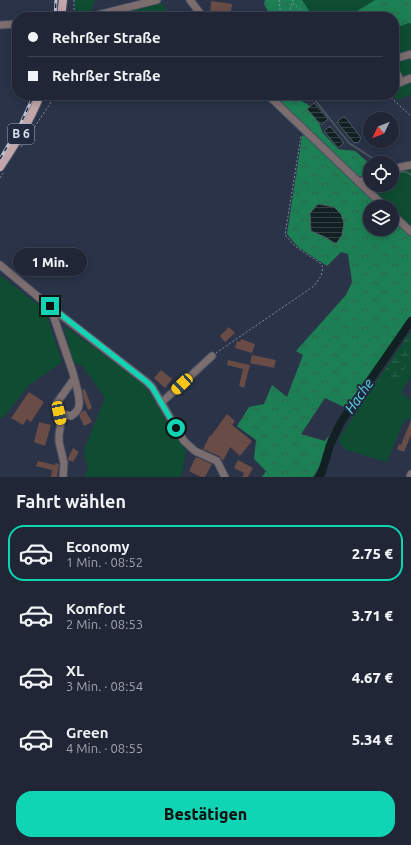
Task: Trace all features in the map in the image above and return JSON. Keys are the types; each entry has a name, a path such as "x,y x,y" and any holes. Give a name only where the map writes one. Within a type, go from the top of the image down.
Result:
{"main road":[{"path":"62,12 63,0"},
{"name":"B 6","path":"2,169 29,120 38,100"}],"street":[{"path":"109,12 157,0"},
{"path":"190,0 199,12"},
{"path":"0,25 12,24"},
{"path":"399,58 411,54"},
{"path":"399,83 411,78"},
{"path":"273,100 378,200"},
{"path":"399,168 411,165"},
{"path":"359,182 363,181"},
{"path":"399,221 411,232"},
{"path":"0,265 147,382 152,387 184,441 195,451 217,461 225,477"},
{"path":"50,306 74,379 80,403 78,410 71,416 59,413"},
{"path":"161,402 212,356"},
{"path":"63,477 64,463 59,442 61,422 56,404 74,379"}],"path":[{"path":"74,0 74,12"},
{"path":"280,0 281,12"},
{"path":"290,12 293,0"},
{"path":"293,3 303,12"},
{"path":"22,146 53,100"},
{"path":"393,100 411,116"},
{"path":"212,356 314,286 321,276 323,267 319,262 296,247 285,235 301,138"},
{"path":"0,178 2,169"}],"green space":[{"path":"75,0 95,0 92,12 75,12"},
{"path":"265,0 302,0 310,12 268,12 264,4"},
{"path":"302,0 375,0 355,12 310,12"},
{"path":"375,0 411,0 411,24 409,23 399,26 399,12 355,12"},
{"path":"161,3 169,12 124,12"},
{"path":"409,23 411,24 411,95 399,99 399,26"},
{"path":"276,100 300,100 312,107 323,133 338,149 355,151 363,158 363,177 357,176"},
{"path":"305,134 363,189 363,192 366,192 375,200 363,200 363,236 399,236 399,223 411,236 411,317 348,409 325,398 301,434 325,441 329,435 325,452 313,477 262,477 266,471 254,459 256,440 237,426 249,407 264,404 272,385 287,397 303,355 296,351 346,295 352,282 348,254 341,252 327,266 298,247 287,234 302,136"},
{"path":"411,167 411,226 399,214 399,200 384,200 376,192 399,192 399,170"},
{"path":"0,275 45,310 62,362 28,386 2,419 0,417"},
{"path":"64,326 144,384 186,451 182,474 180,477 84,477 88,470 84,450 105,398 82,365 73,363"},
{"path":"411,331 411,359 394,384 381,375"},
{"path":"411,359 411,376 401,393 411,400 411,418 407,419 403,423 387,462 346,450 339,443 339,438 381,375 394,384"}],"shaded area":[{"path":"314,103 328,119 321,125 307,109"},
{"path":"345,117 361,138 359,142 354,143 337,122 341,118"},
{"path":"330,126 344,143 338,148 324,131"},
{"path":"318,204 334,207 341,214 344,223 342,235 336,244 311,231 310,213"}],"building":[{"path":"211,1 232,4 231,12 210,12"},
{"path":"229,327 235,333 225,342 220,336"},
{"path":"241,339 255,344 252,353 235,348 237,341 240,342"},
{"path":"252,355 276,360 274,368 250,363"},
{"path":"228,360 250,365 244,388 239,386 243,369 227,365"},
{"path":"161,370 172,379 165,388 154,378"},
{"path":"85,389 92,408 88,410 82,390"},
{"path":"29,392 44,402 31,422 27,419 23,425 11,418"},
{"path":"85,410 92,422 84,426 79,415"},
{"path":"227,414 235,421 232,425 252,441 240,456 230,447 223,461 219,456 203,449 210,435 211,436"},
{"path":"411,420 411,435 404,452 397,449 399,444 401,445"},
{"path":"39,422 51,425 45,446 34,442"},
{"path":"73,448 79,452 73,462 68,460 68,458"},
{"path":"196,457 212,464 205,477 201,477 189,471"},
{"path":"238,460 253,468 248,477 242,477 244,473 234,468"},
{"path":"38,461 55,465 55,463 59,464 57,477 51,477 52,470 36,466"}],"waterway":[{"path":"315,100 349,143 369,156"},
{"path":"399,173 406,172 411,175"},
{"name":"Hache","path":"319,477 322,472 330,445 341,422 411,321"}],"railway":[{"path":"55,12 56,0"},
{"path":"0,159 21,123 32,100"}],"route":[{"path":"50,306 147,382 152,387 176,428"}]}
